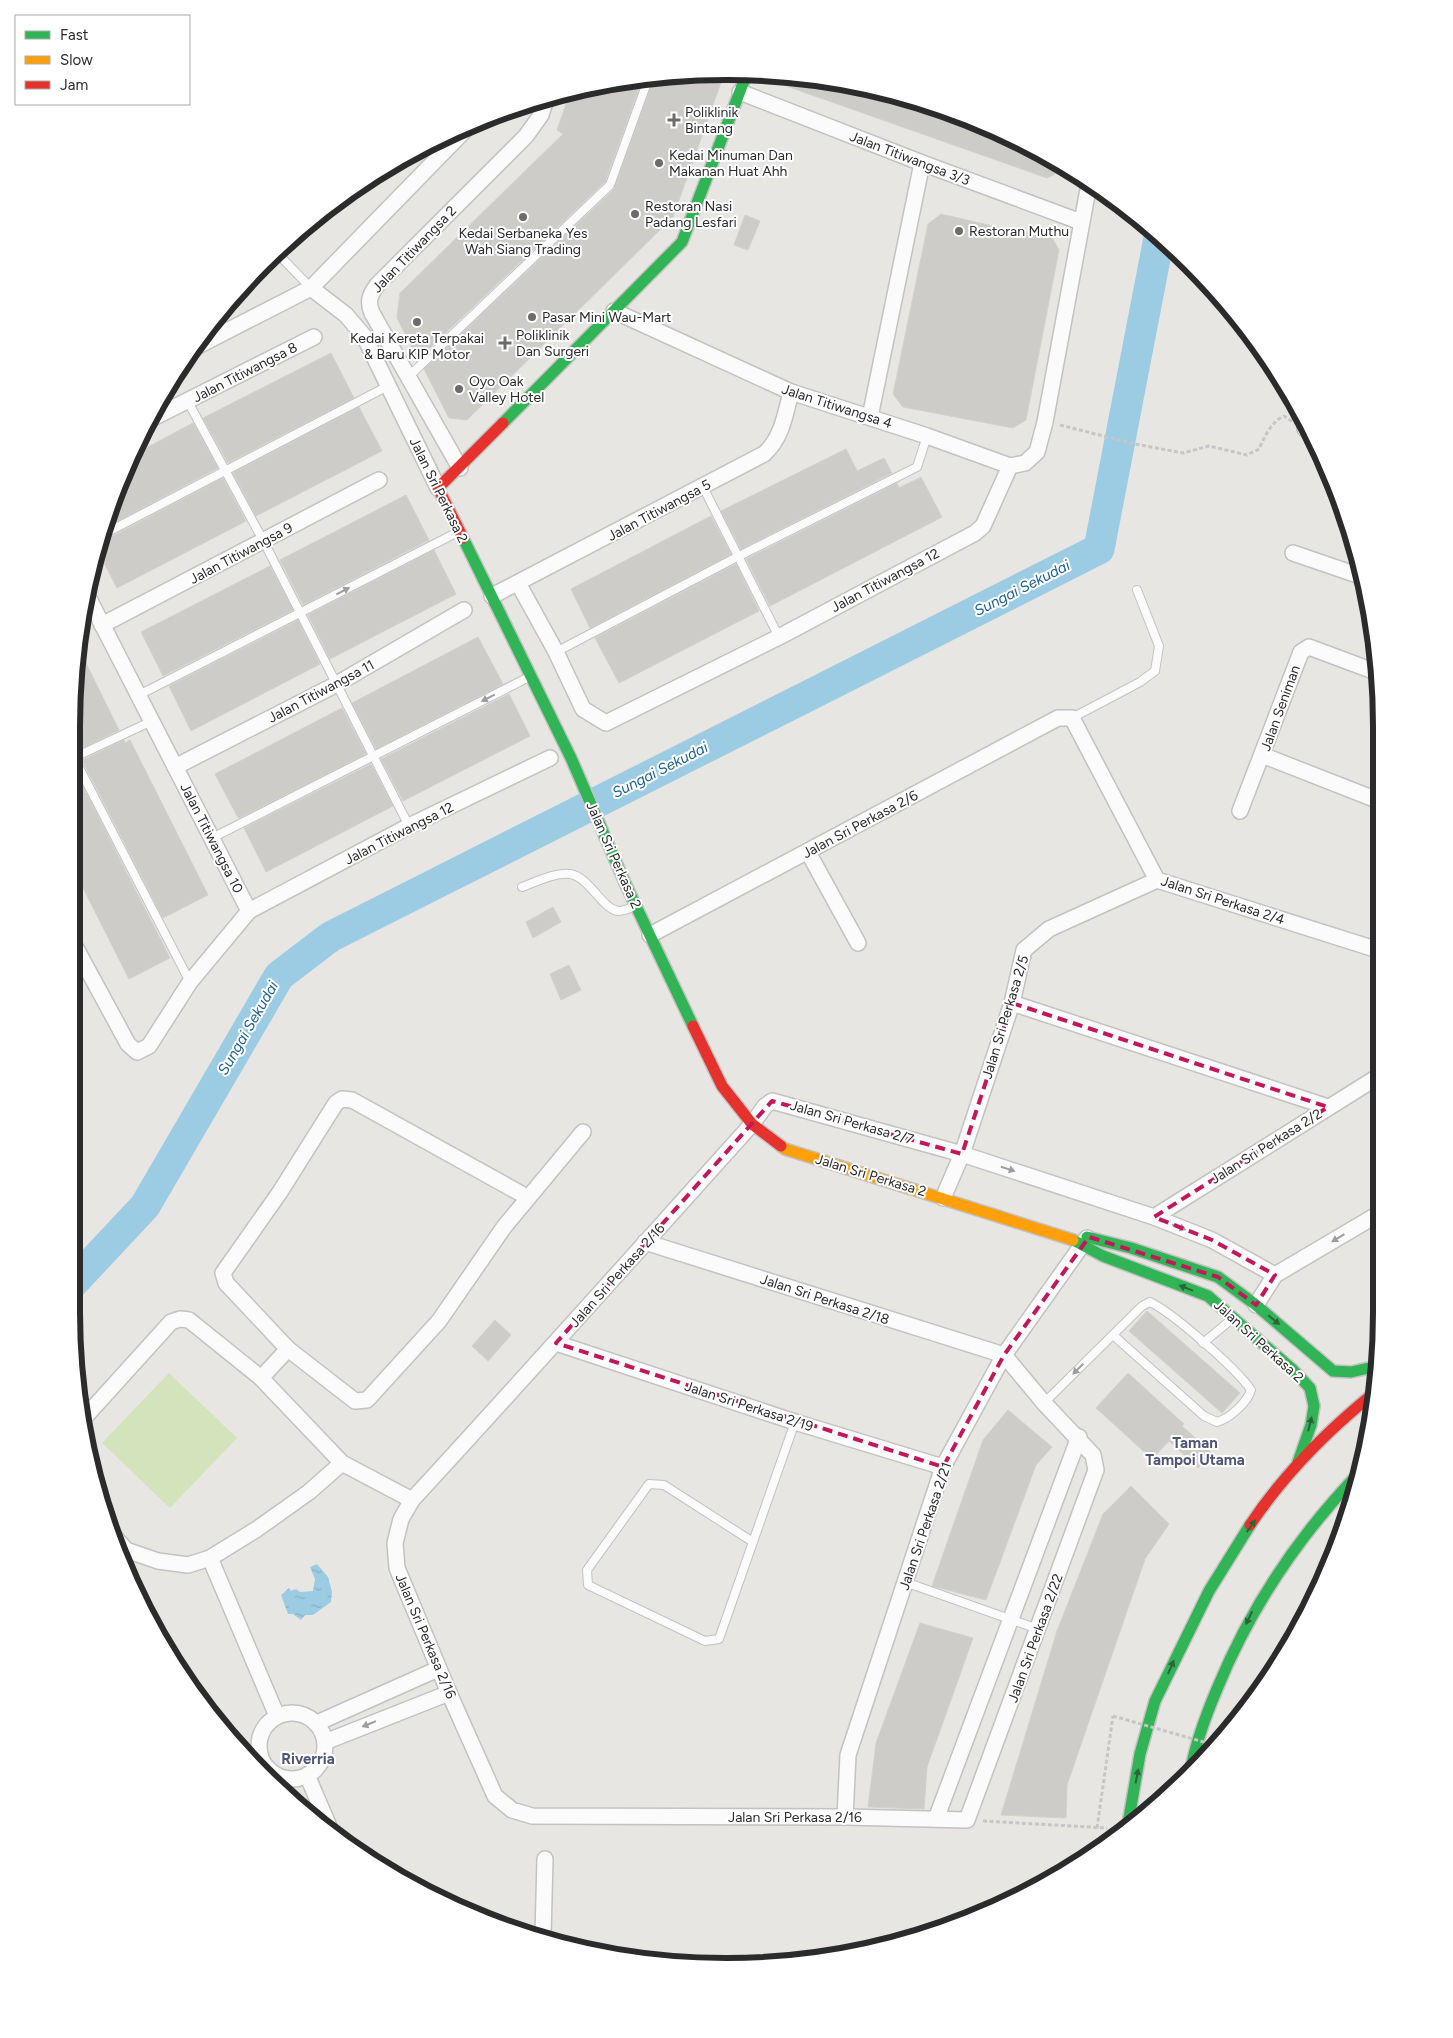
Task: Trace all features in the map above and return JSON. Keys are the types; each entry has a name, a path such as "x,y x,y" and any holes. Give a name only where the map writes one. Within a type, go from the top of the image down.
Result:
{"main road":[{"path":"438,488 460,468 682,242 744,80"},
{"name":"Jalan Sri Perkasa 2","path":"438,488 571,758 636,906 722,1086 752,1124 786,1149 1082,1241 1211,1297 1285,1362 1310,1388 1314,1406 1312,1422 1295,1470"},
{"name":"Jalan Sri Perkasa 2","path":"1082,1241 1130,1248 1218,1277 1256,1305 1333,1371 1351,1372 1370,1368"},
{"path":"1130,1816 1151,1712 1185,1634 1222,1567 1272,1496 1308,1452 1353,1408 1367,1397"},
{"path":"1192,1760 1194,1748 1226,1665 1258,1599 1299,1538 1325,1506 1350,1481"}],"street":[{"name":"Jalan Titiwangsa 3/3","path":"740,92 922,163 1081,222"},
{"name":"Jalan Titiwangsa 2","path":"460,468 369,305 370,295 377,285 526,136 541,115 544,107"},
{"path":"208,341 311,288 443,146"},
{"path":"870,417 922,163"},
{"path":"1010,466 1025,463 1037,452 1045,422 1088,190"},
{"name":"Jalan Sri Perkasa 2","path":"311,288 346,315 364,336 438,488"},
{"name":"Jalan Titiwangsa 4","path":"614,311 791,392 927,436 1010,466"},
{"name":"Jalan Titiwangsa 8","path":"162,413 314,337"},
{"name":"Jalan Titiwangsa 5","path":"492,596 764,454 773,446 780,434 791,392"},
{"name":"Jalan Titiwangsa 12","path":"518,583 556,652 583,709 606,724 779,637 975,533 983,526 1010,466"},
{"name":"Jalan Titiwangsa 9","path":"102,625 264,542 379,480"},
{"path":"1293,553 1355,574"},
{"name":"Jalan Titiwangsa 10","path":"91,604 249,911"},
{"name":"Jalan Titiwangsa 11","path":"175,767 335,685 464,610"},
{"name":"Jalan Seniman","path":"1240,811 1304,648 1310,647 1370,670"},
{"name":"Jalan Sri Perkasa 2/6","path":"650,935 1058,718 1072,718"},
{"name":"Jalan Sri Perkasa 2/4","path":"1072,718 1156,880 1373,948"},
{"path":"1262,755 1373,798"},
{"name":"Jalan Titiwangsa 12","path":"249,911 408,826 550,758"},
{"path":"808,852 858,943"},
{"name":"Jalan Sri Perkasa 2/5","path":"943,1198 962,1154 1012,1003 1024,950 1049,929 1156,880"},
{"path":"80,956 128,1044 137,1052 149,1046 190,982 249,911"},
{"path":"1012,1003 1328,1107"},
{"name":"Jalan Sri Perkasa 2/2","path":"1154,1217 1328,1107 1373,1083"},
{"path":"527,1197 352,1100 342,1099 336,1103 280,1192 223,1273 226,1283 288,1349 355,1401 367,1400 439,1321 527,1197 584,1132"},
{"name":"Jalan Sri Perkasa 2/7","path":"752,1124 765,1106 772,1101 777,1101 962,1154"},
{"name":"Jalan Sri Perkasa 2/16","path":"752,1124 556,1343 412,1500 401,1518 395,1543 397,1568 448,1693 495,1796 512,1810 532,1816 844,1817 968,1820"},
{"path":"962,1154 1154,1217 1212,1240 1275,1275"},
{"path":"1256,1305 1275,1275 1373,1217"},
{"name":"Jalan Sri Perkasa 2/21","path":"844,1817 848,1756 943,1468 1004,1355 1082,1241"},
{"name":"Jalan Sri Perkasa 2/18","path":"646,1242 1004,1355"},
{"path":"88,1413 171,1322 180,1319 188,1320 260,1378 342,1464 412,1500"},
{"name":"Jalan Sri Perkasa 2/19","path":"556,1343 795,1422 943,1468"},
{"path":"260,1378 288,1349"},
{"path":"936,1819 1079,1437 1044,1403 1004,1355"},
{"name":"Jalan Sri Perkasa 2/22","path":"968,1820 1096,1470 1093,1455 1079,1437"},
{"path":"128,1556 188,1565 210,1558 258,1529 342,1464"},
{"path":"1325,1506 1344,1502"},
{"path":"210,1558 277,1716"},
{"path":"317,1723 438,1668"},
{"path":"325,1742 448,1693"},
{"path":"273,1772 263,1761 259,1744 262,1733 268,1723 277,1716 298,1713 317,1723 323,1732 325,1742 321,1762 307,1775 296,1779 275,1774"},
{"path":"307,1775 326,1818"},
{"path":"543,1931 545,1859"}],"lane":[{"path":"408,377 610,185 645,86"},
{"path":"281,257 311,288"},
{"path":"111,531 388,386"},
{"path":"187,400 264,542 408,826"},
{"path":"556,652 737,557 917,467 927,436"},
{"path":"703,487 779,637"},
{"path":"139,695 460,531"},
{"path":"1072,718 1140,682 1155,671 1159,646 1137,590"},
{"path":"212,838 531,675"},
{"path":"80,752 152,721"},
{"path":"80,771 190,982"},
{"path":"522,887 560,874 571,874 581,878 612,908 619,911 636,906"},
{"path":"1044,1403 1142,1306 1150,1302 1159,1306 1203,1343 1245,1382 1251,1390 1248,1397 1225,1420 1217,1422 1204,1416 1113,1335"},
{"path":"1203,1343 1234,1317"},
{"path":"753,1542 664,1485 649,1484 587,1570 588,1585 705,1641 718,1640 753,1542 795,1422"},
{"path":"905,1582 1038,1629"}],"path":[{"path":"1045,422 1135,444 1183,453 1209,446 1247,455 1259,449 1264,436 1277,420 1284,416 1297,424"},
{"path":"968,1820 1097,1828 1113,1716 1208,1743"}],"highlighted area":[{"path":"1012,1003 1328,1107 1154,1217 1212,1240 1275,1275 1256,1305 1218,1277 1089,1237 1004,1355 943,1467 556,1343 772,1101 962,1154"}],"green space":[{"path":"169,1373 237,1438 170,1508 102,1443"}],"water":[{"path":"317,1564 328,1577 332,1592 331,1602 313,1615 305,1615 301,1620 293,1614 288,1614 281,1595 289,1588 291,1591 296,1589 300,1592 313,1591 315,1579 310,1567"}],"building":[{"path":"722,80 673,217 467,420 449,418 424,369 614,189 652,85 684,81"},
{"path":"774,82 853,92 934,114 974,129 1059,172 1047,178"},
{"path":"640,86 605,182 418,359 397,318 400,293 563,134 557,130 568,100 600,92"},
{"path":"941,214 997,227 1051,236 1059,250 1026,420 1013,428 903,407 893,394 928,224"},
{"path":"745,215 760,221 748,250 734,245"},
{"path":"331,353 354,398 228,463 203,418"},
{"path":"359,407 382,451 256,516 233,473"},
{"path":"193,423 218,468 113,523 129,479 143,450"},
{"path":"846,449 857,471 884,458 892,473 741,549 721,511"},
{"path":"921,477 942,517 770,606 746,559 897,483 899,488"},
{"path":"223,478 246,521 117,588 102,559 108,538"},
{"path":"406,495 429,540 303,605 280,560"},
{"path":"711,516 731,554 590,628 571,589"},
{"path":"434,550 456,594 330,659 308,615"},
{"path":"736,564 759,611 619,683 595,638"},
{"path":"270,566 293,610 163,676 141,632"},
{"path":"298,620 320,664 191,731 169,686"},
{"path":"478,637 503,684 376,749 352,703"},
{"path":"84,659 119,730 80,749 81,684"},
{"path":"509,694 530,736 403,801 381,759"},
{"path":"342,708 366,754 239,818 215,774"},
{"path":"124,740 125,743 130,740 208,895 163,918 83,760"},
{"path":"371,764 393,806 266,872 244,828"},
{"path":"80,781 170,958 129,979 80,882"},
{"path":"553,907 561,922 533,938 526,922"},
{"path":"569,965 581,990 561,1000 550,974"},
{"path":"1147,1311 1240,1393 1222,1413 1129,1331"},
{"path":"495,1320 511,1335 488,1361 472,1346"},
{"path":"1128,1373 1184,1424 1182,1426 1212,1453 1198,1468 1169,1441 1152,1459 1096,1408"},
{"path":"1008,1410 1052,1447 1036,1465 986,1600 932,1586 983,1440"},
{"path":"1131,1486 1169,1524 1145,1559 1067,1785 1066,1818 1001,1815 1057,1631 1103,1514"},
{"path":"920,1623 973,1638 927,1767 924,1809 868,1807 876,1743"}],"waterway":[{"name":"Sungai Sekudai","path":"80,1275 145,1206 279,976 330,937 1099,549 1158,244"}],"traffic: fast":[{"path":"503,423 682,242 744,80"},
{"path":"463,538 571,758 625,883 693,1026"},
{"path":"1087,1237 1131,1248 1218,1277 1256,1305 1333,1371 1351,1372 1370,1368"},
{"path":"1073,1240 1103,1256 1208,1296 1293,1370 1310,1388 1314,1406 1311,1425 1298,1462"},
{"path":"1193,1759 1205,1718 1230,1658 1245,1629 1278,1573 1317,1521 1350,1483"},
{"path":"1129,1817 1140,1754 1155,1701 1209,1591 1250,1525"}],"traffic: slow":[{"path":"781,1146 785,1149 1073,1240"}],"traffic: jam":[{"path":"463,538 438,488 503,423"},
{"path":"693,1026 722,1086 752,1124 781,1146"},
{"path":"1250,1525 1277,1488 1307,1454 1367,1399"}],"place":[{"name":"Poliklinik Bintang","path":"674,120"},
{"name":"Kedai Minuman Dan Makanan Huat Ahh","path":"659,163"},
{"name":"Restoran Nasi Padang Lesfari","path":"635,214"},
{"name":"Kedai Serbaneka Yes Wah Siang Trading","path":"523,217"},
{"name":"Restoran Muthu","path":"959,231"},
{"name":"Pasar Mini Wau-Mart","path":"532,317"},
{"name":"Kedai Kereta Terpakai & Baru KIP Motor","path":"417,322"},
{"name":"Poliklinik Dan Surgeri","path":"505,343"},
{"name":"Oyo Oak Valley Hotel","path":"459,389"}],"district":[{"name":"Taman Tampoi Utama","path":"1195,1452"},
{"name":"Riverria","path":"308,1759"}]}
